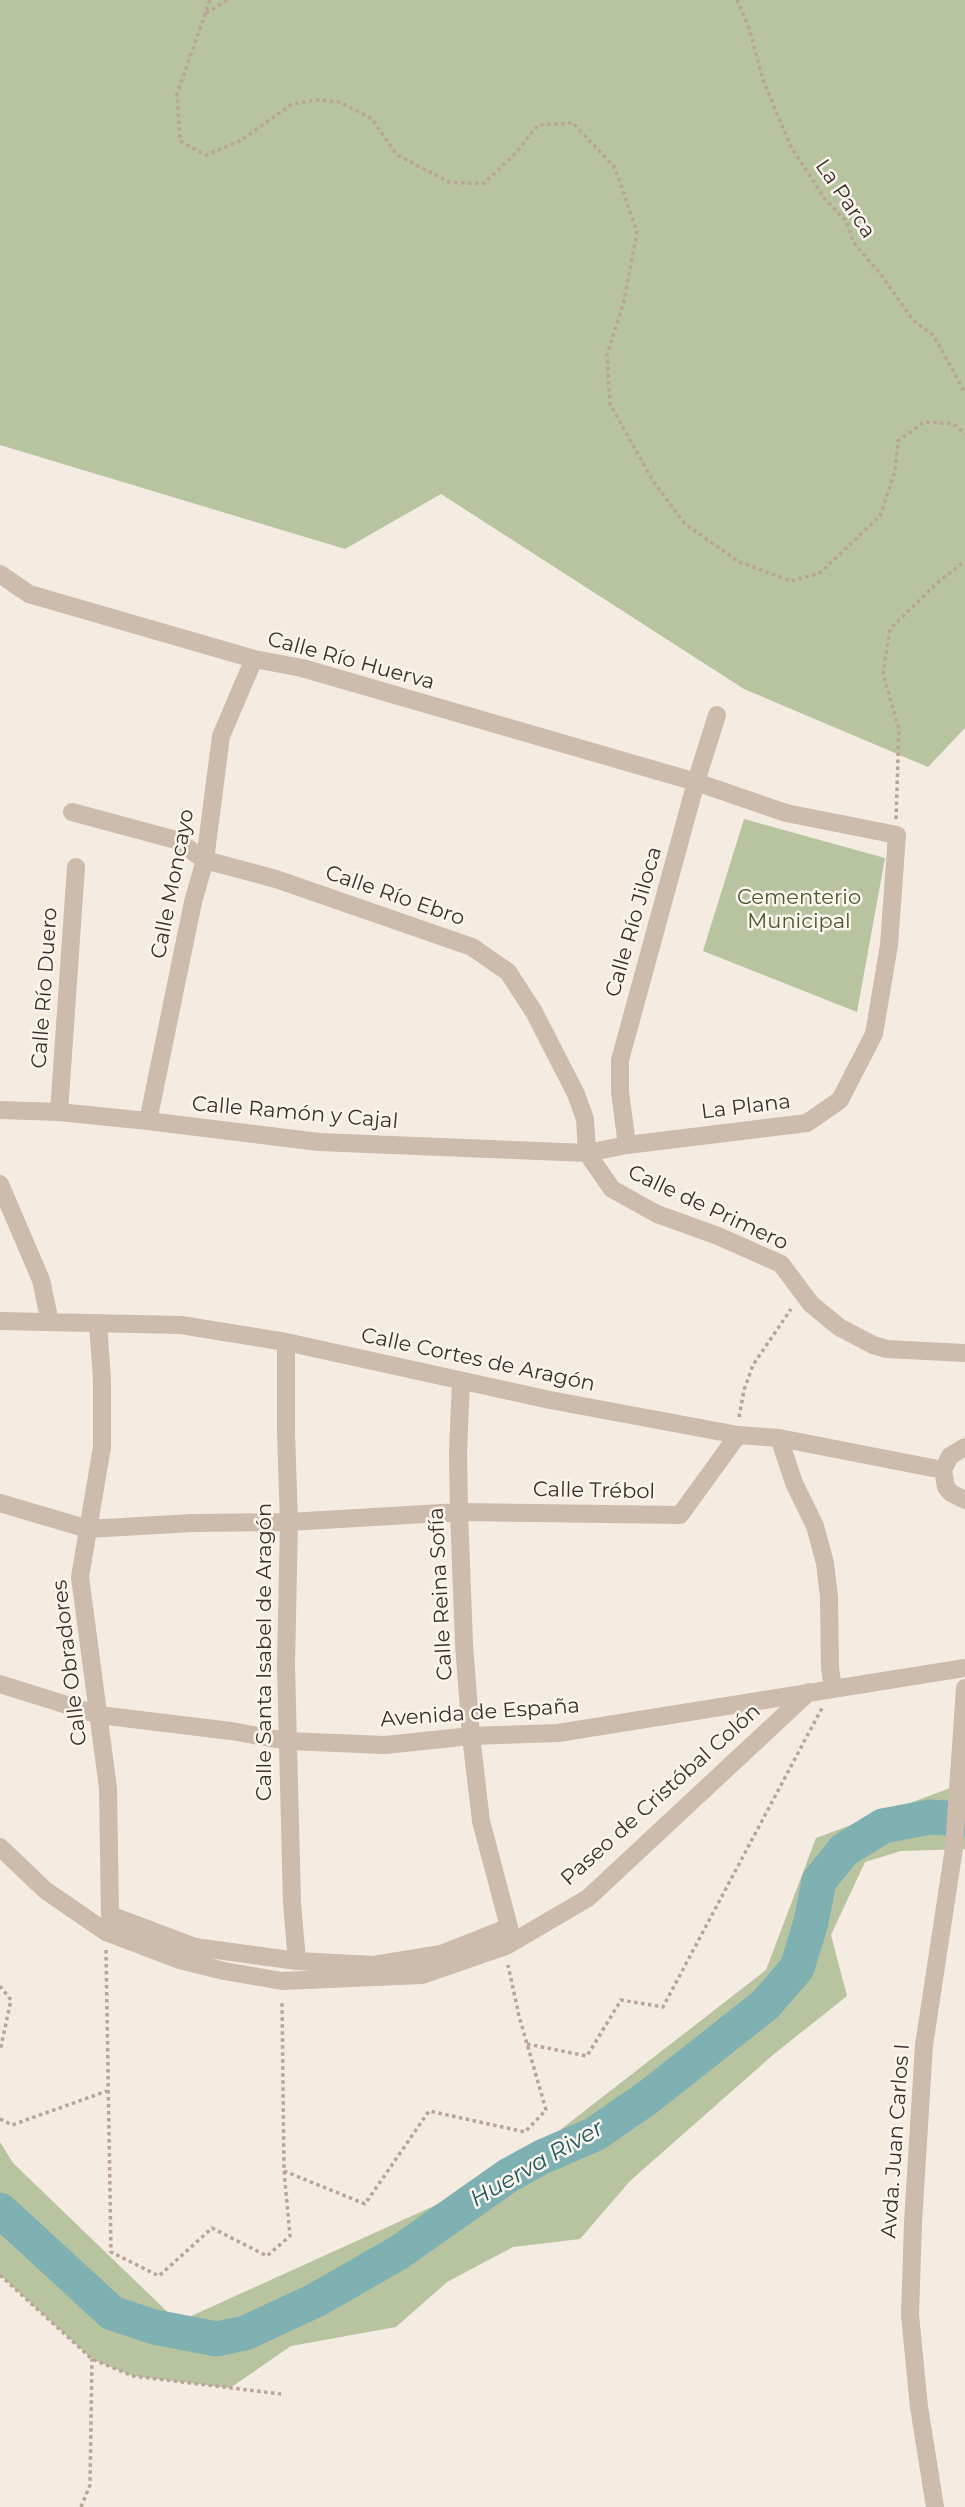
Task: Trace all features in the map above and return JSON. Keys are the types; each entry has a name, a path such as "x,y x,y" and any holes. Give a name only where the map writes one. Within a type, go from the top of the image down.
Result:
{"street":[{"name":"Calle Río Huerva","path":"0,574 29,594 254,659 302,668 696,782 786,813 897,835"},
{"name":"Calle Moncayo","path":"148,1121 193,902 205,860 221,736 254,659"},
{"name":"Calle Río Jiloca","path":"627,1145 620,1060 632,1008 717,715"},
{"name":"Calle Río Ebro","path":"72,812 176,840 205,860 276,879 472,947 508,972 534,1012 576,1094 585,1119 587,1153"},
{"name":"La Plana","path":"587,1153 627,1145 807,1123 840,1100 874,1034 889,945 897,835"},
{"name":"Calle Río Duero","path":"59,1112 76,867"},
{"name":"Calle Ramón y Cajal","path":"0,1110 59,1112 318,1142 587,1153"},
{"name":"Calle de Primero","path":"587,1153 612,1189 657,1214 718,1236 781,1264 811,1304 831,1322 873,1345 902,1351 965,1353"},
{"path":"0,1184 41,1280 50,1322"},
{"name":"Calle Cortes de Aragón","path":"0,1321 181,1325 286,1342 461,1381 738,1435 779,1438 943,1470"},
{"name":"Calle Obradores","path":"99,1323 102,1447 80,1577 108,1788 108,1923"},
{"name":"Calle Santa Isabel de Aragón","path":"286,1342 289,1522 287,1741 292,1903 297,1961"},
{"name":"Calle Reina Sofía","path":"461,1381 459,1512 471,1736 481,1821 509,1927"},
{"name":"Calle Trébol","path":"459,1512 680,1515 738,1435"},
{"path":"779,1438 794,1483 815,1527 825,1563 833,1688"},
{"path":"965,1447 950,1456 943,1470 946,1487 962,1499 965,1518"},
{"path":"0,1503 88,1529 192,1523 289,1522 459,1512"},
{"name":"Avenida de España","path":"0,1684 99,1715 231,1731 287,1741 385,1745 471,1736 558,1733 965,1668"},
{"name":"Avda. Juan Carlos I","path":"935,2507 919,2407 910,2315 924,2045 954,1848 965,1688"},
{"name":"Paseo de Cristóbal Colón","path":"0,1847 45,1890 180,1960 282,1981 422,1975 506,1946 588,1898 669,1825 711,1780 809,1692"},
{"name":"Paseo de Cristóbal Colón","path":"108,1923 195,1947 297,1961 374,1965 441,1954 509,1927"}],"path":[{"path":"209,0 177,94 180,141 206,155 240,141 292,104 316,100 340,102 372,119 397,155 449,182 483,184 514,155 538,125 573,123 615,168 637,232 624,301 607,355 610,404 653,481 684,523 739,562 790,581 820,573 880,516 895,471 898,441 924,422 954,424 965,434"},
{"path":"205,13 228,0"},
{"name":"La Parca","path":"737,0 749,28 763,80 791,147 825,199 847,222 853,242 882,276 913,320 934,336 965,393"},
{"path":"897,835 895,811 899,729 883,674 890,629 938,582 965,561"},
{"path":"738,1435 740,1410 748,1377 802,1292"},
{"path":"527,2044 587,2056 621,2000 663,2007 833,1688"},
{"path":"108,1923 107,2091 111,2252 159,2276 212,2228 267,2256 290,2236 285,2171 282,1981"},
{"path":"285,2171 365,2204 429,2111 525,2132 546,2110 527,2044 506,1946"},
{"path":"0,1986 11,2000 0,2051"},
{"path":"0,2119 12,2125 107,2091"},
{"path":"0,2275 92,2359 133,2376 281,2394"},
{"path":"81,2507 90,2485 92,2359"}],"green space":[{"path":"0,0 965,0 965,728 928,767 744,689 441,494 345,549 0,445"},
{"name":"Cementerio Municipal","path":"744,819 885,858 857,1012 703,951"},
{"path":"965,1778 965,1849 901,1851 865,1862 831,1935 847,1996 774,2054 630,2181 580,2239 513,2247 447,2282 396,2327 291,2346 230,2388 133,2376 92,2359 0,2275 0,2142 13,2163 178,2322 502,2175 766,1970 816,1838 953,1787"}],"waterway":[{"name":"Huerva River","path":"0,2210 112,2313 154,2327 217,2339 245,2333 316,2300 398,2253 509,2175 595,2134 647,2098 765,2005 797,1968 811,1922 819,1881 844,1850 883,1826 930,1817 965,1819"}]}
